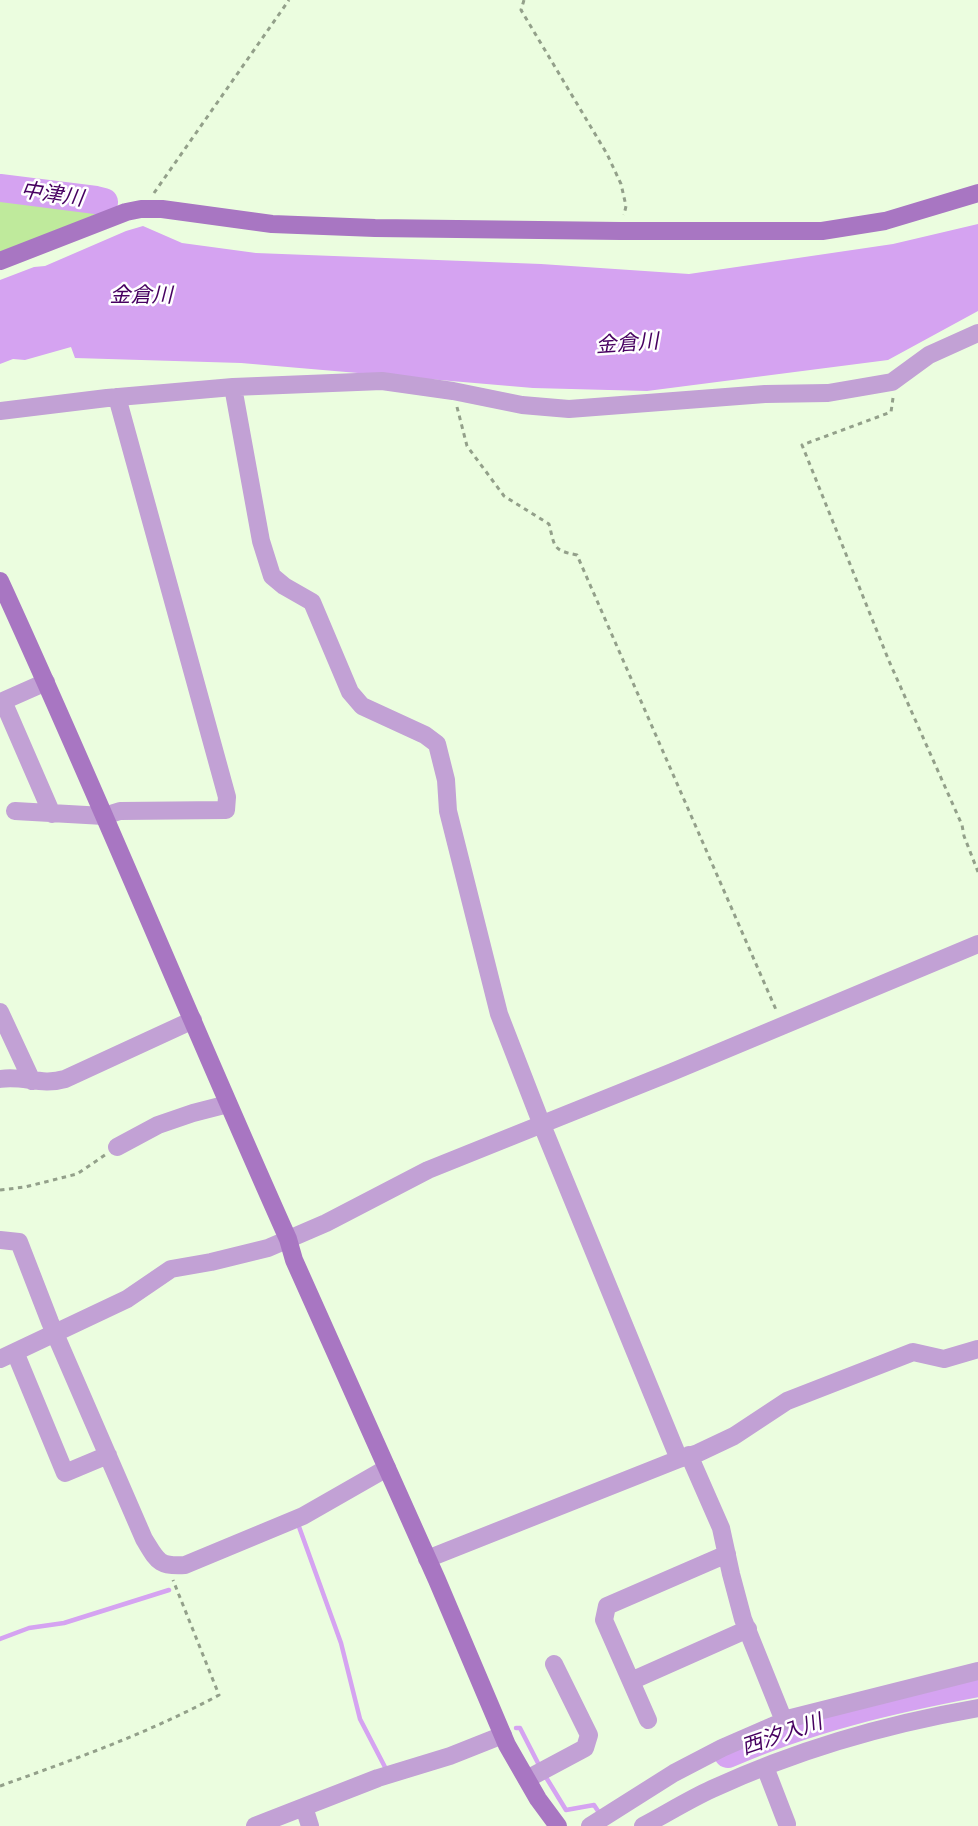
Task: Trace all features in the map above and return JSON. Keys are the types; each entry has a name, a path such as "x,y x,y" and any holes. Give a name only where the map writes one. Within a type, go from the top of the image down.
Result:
{"street":[{"path":"0,261 126,212 141,209 162,209 284,224 375,228 822,231 885,221 978,193"},
{"path":"0,411 117,397 233,387 382,381 453,391 522,405 569,409 765,394 828,393 891,382 929,355 978,333"},
{"path":"233,387 261,541 272,576 284,586 312,602 350,692 362,706 425,735 437,744 446,780 448,811 499,1014 542,1125 684,1457 721,1528 737,1596 784,1721"},
{"path":"15,811 105,816 120,811 226,810 227,797 117,397"},
{"path":"0,581 105,816 288,1239 294,1260 503,1735 537,1774 558,1826"},
{"path":"46,682 3,701 52,814"},
{"path":"108,1455 65,1473 7,1356 127,1299 171,1269 268,1248 326,1222 428,1170 978,944"},
{"path":"0,1011 32,1081"},
{"path":"0,1079 13,1077 53,1082 65,1079 97,1062 193,1020"},
{"path":"117,1147 158,1125 228,1104"},
{"path":"0,1240 19,1242 144,1539 158,1561 169,1566 185,1565 303,1516 387,1468"},
{"path":"427,1559 734,1436 787,1401 913,1352 944,1359 978,1349"},
{"path":"648,1720 604,1620 607,1606 727,1554"},
{"path":"631,1681 748,1629"},
{"path":"537,1774 585,1748 589,1735 554,1664"},
{"path":"590,1826 674,1773 722,1748 784,1721 978,1671"},
{"path":"643,1826 711,1790 765,1767 890,1726 978,1708"},
{"path":"259,1825 378,1778 450,1756 503,1735"},
{"path":"765,1767 787,1824"},
{"path":"304,1807 310,1826"}],"path":[{"path":"141,209 289,0"},
{"path":"524,0 521,10 608,154 621,184 626,206 621,231"},
{"path":"891,382 894,396 891,412 802,445 889,661 962,825 978,872"},
{"path":"453,391 467,446 504,496 549,524 555,547 561,552 577,555 784,1025"},
{"path":"0,1190 25,1187 76,1174 117,1147"},
{"path":"0,1786 104,1749 219,1695 173,1583 169,1566"}],"green space":[{"path":"0,192 97,205 104,211 0,254"}],"water":[{"name":"金倉川","path":"978,224 978,311 888,360 647,391 533,388 241,363 75,358 71,347 25,360 13,359 0,364 0,280 34,267 45,266 143,226 182,243 256,253 541,264 689,274 893,244"}],"waterway":[{"name":"中津川","path":"0,188 104,202"},
{"path":"298,1524 341,1643 360,1719 388,1769"},
{"path":"0,1639 29,1628 64,1623 169,1590"},
{"name":"西汐入川","path":"728,1754 819,1720 914,1696 978,1683"},
{"path":"516,1728 520,1728 540,1767"},
{"path":"544,1774 566,1810 594,1805 598,1811"}]}
